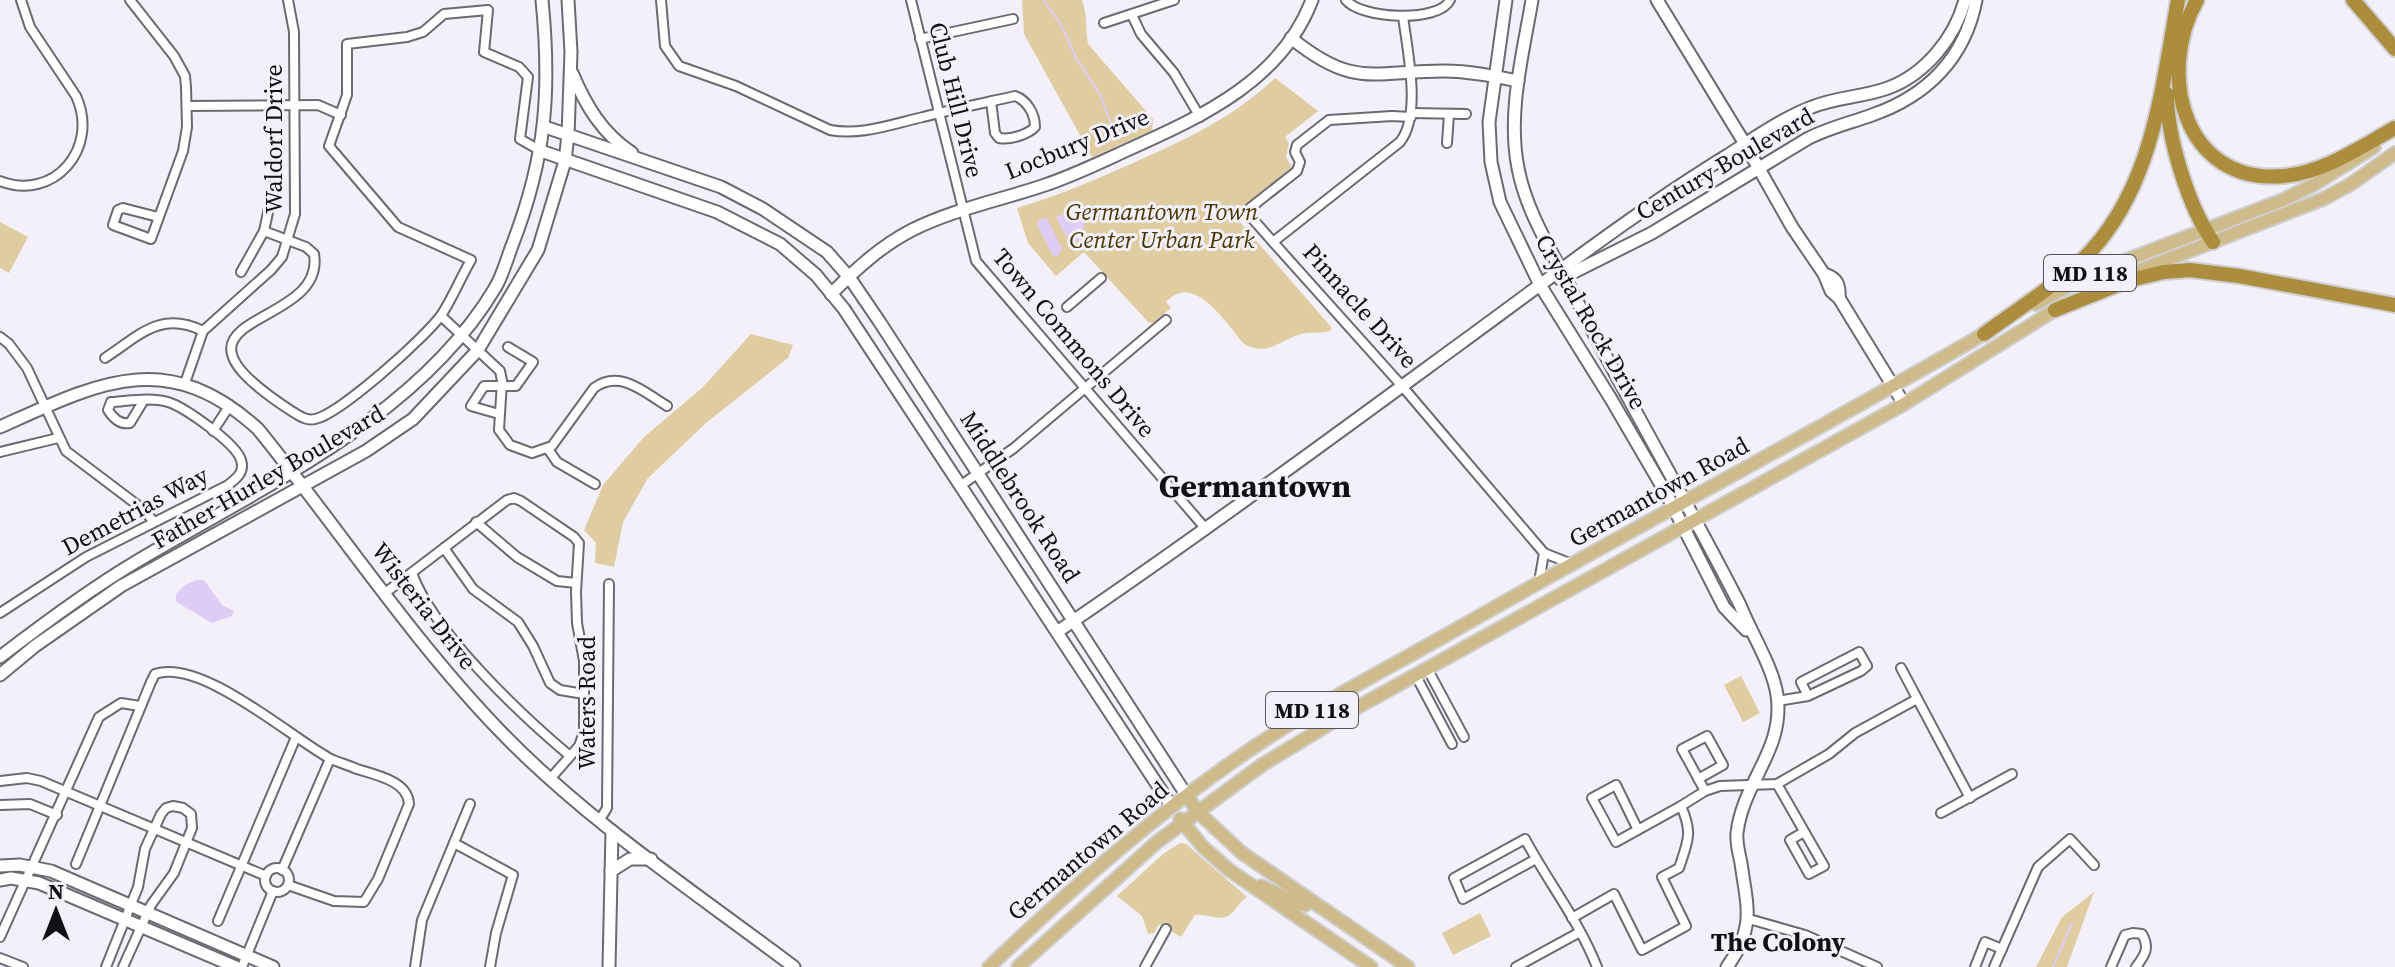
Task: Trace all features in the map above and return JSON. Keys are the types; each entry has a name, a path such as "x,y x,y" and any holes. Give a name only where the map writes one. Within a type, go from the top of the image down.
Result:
{"highway":[{"path":"1984,334 2079,263 2114,221 2141,171 2149,148 2178,0"},
{"path":"2197,0 2190,13 2182,47 2180,98 2197,138 2220,161 2248,174 2297,174 2326,165 2395,129"},
{"path":"2353,0 2395,49"},
{"path":"2366,0 2395,42"},
{"path":"2166,65 2170,129 2182,173 2209,236"},
{"path":"2055,310 2130,280 2190,270 2395,305"}],"main road":[{"name":"Germantown Road","path":"1018,967 1126,868 1283,751 1904,404 2055,310 2315,184 2343,168 2395,129"},
{"name":"Germantown Road","path":"989,967 1140,829 1305,714 1894,387 2090,274 2323,199 2351,184 2395,153"},
{"name":"Middlebrook Road","path":"1187,796 1198,812 1242,853 1408,967"},
{"name":"Middlebrook Road","path":"1172,807 1203,847 1250,884 1371,967"},
{"path":"1250,884 1274,891 1300,904 1311,901"}],"street":[{"path":"0,181 31,187 51,180 69,164 82,139 81,106 30,27 21,0"},
{"path":"130,0 182,68 187,106 183,151 151,239 113,225 118,210 123,208 158,217"},
{"name":"Waldorf Drive","path":"185,383 203,331 271,270 282,257 289,240 295,214 295,105 294,32 288,0"},
{"name":"Father Hurley Boulevard","path":"0,657 51,617 130,566 350,435 430,371 462,335 496,286 533,186 545,127 547,51 542,0"},
{"name":"Father Hurley Boulevard","path":"0,675 35,646 121,586 366,451 413,419 478,350 538,250 565,161 570,68 568,0"},
{"path":"661,0 665,46 679,66 736,86 817,125 845,133 861,131 938,113 991,101 1015,96 1023,99 1035,120 1035,127 1018,136 999,138 995,133 991,101"},
{"name":"Club Hill Drive","path":"911,0 963,210"},
{"path":"1104,23 1174,0"},
{"name":"Locbury Drive","path":"831,294 897,239 930,222 1062,179 1200,117 1244,88 1268,65 1291,38 1312,0"},
{"path":"1346,0 1351,6 1379,14 1403,16 1439,11 1447,7 1450,0"},
{"name":"Crystal Rock Drive","path":"1506,0 1494,76 1489,142 1495,182 1511,228 1540,285 1611,399 1679,506 1696,521 1740,605 1773,680 1777,701 1776,733 1770,752 1741,807 1737,837 1749,919"},
{"name":"Crystal Rock Drive","path":"1532,0 1514,125 1518,170 1527,199 1679,506 1683,528 1724,607 1752,636"},
{"path":"1657,0 1792,227 1824,274 1831,291 1839,298 1904,404"},
{"name":"Century Boulevard","path":"1563,273 1672,189 1745,144 1812,107 1889,88 1913,74 1936,55 1961,16 1965,0"},
{"name":"Century Boulevard","path":"1057,632 1540,285 1652,233 1826,129 1873,115 1920,93 1952,60 1971,23 1976,0"},
{"path":"264,231 306,247 314,254 315,270 292,300 238,333 230,345 230,354 271,397 304,419 319,418 364,387 441,316 471,260 398,227 329,146 348,85 347,44 407,37 423,32 437,19 451,12 488,10 484,52 519,67 528,77 520,139 541,151"},
{"path":"1132,15 1141,34 1174,73 1200,117"},
{"path":"1403,16 1411,115"},
{"path":"920,39 1013,19"},
{"path":"1291,38 1313,55 1343,70 1370,75 1449,71 1518,81"},
{"path":"570,68 582,98 596,121 618,144 646,163"},
{"path":"187,106 318,105 341,115"},
{"path":"1447,143 1449,114"},
{"path":"1273,242 1251,217 1250,208 1297,171 1300,162 1295,152 1297,145 1329,120 1466,114"},
{"name":"Pinnacle Drive","path":"1411,115 1407,133 1400,142 1273,242 1402,386 1544,553 1572,564"},
{"path":"523,119 545,127"},
{"name":"Middlebrook Road","path":"545,127 721,187 763,209 827,252 849,277 1187,796"},
{"name":"Middlebrook Road","path":"541,151 717,212 780,244 816,275 1172,807"},
{"path":"241,272 264,231 275,180"},
{"name":"Town Commons Drive","path":"963,210 976,261 985,274 1205,528"},
{"path":"1067,307 1101,278"},
{"path":"441,316 500,371 499,430 510,445 532,453 548,449 601,382 629,382 667,406"},
{"path":"960,486 1014,448 1166,320"},
{"path":"105,358 156,325 166,322 203,331"},
{"path":"0,337 27,368 66,451 144,510 153,521"},
{"path":"499,414 471,406 484,386 512,387 520,384 533,362 508,347"},
{"name":"Wisteria Drive","path":"0,427 46,406 113,382 140,379 185,383 230,405 258,429 470,698 550,779 599,821 794,967"},
{"name":"Demetrias Way","path":"0,613 86,557 228,485 238,477 242,461 237,452 213,431 169,402 144,400"},
{"name":"Demetrias Way","path":"213,431 230,405"},
{"path":"0,452 58,438"},
{"path":"548,449 557,462 595,484"},
{"path":"385,593 507,500 514,498 521,501 574,537 579,543 577,623 584,661 584,732 579,746 550,779"},
{"path":"476,522 517,557 557,581 576,583"},
{"path":"444,548 473,589 518,622 550,683 560,690 584,694"},
{"path":"1539,582 1544,553"},
{"path":"412,573 422,599 449,634 538,729 570,756"},
{"name":"Waters Road","path":"599,821 607,808 609,584"},
{"path":"1777,701 1808,696 1867,666 1859,652 1801,682 1808,696"},
{"path":"1901,668 1970,798"},
{"path":"76,864 140,706 155,674 166,670 210,684 239,699 330,759 404,789 409,796 409,804 378,879 364,902 334,901 288,885"},
{"path":"1422,673 1464,737"},
{"path":"1422,673 1452,744"},
{"path":"1638,830 1616,785 1592,798 1616,842 1638,830 1681,806 1705,791 1720,786 1777,784 1829,754 1855,733 1917,699"},
{"path":"0,937 102,713 121,703 140,706"},
{"path":"1698,779 1723,765 1707,736 1682,749 1698,779 1705,791"},
{"path":"218,921 296,737"},
{"path":"282,870 330,759"},
{"path":"1941,813 2012,774"},
{"path":"0,781 33,778 266,876"},
{"path":"1777,784 1824,866 1809,874 1790,840 1804,832"},
{"path":"0,805 30,804 57,815"},
{"path":"415,967 422,920 470,804"},
{"path":"1572,918 1614,894 1642,950 1686,926 1662,877 1679,868 1689,838 1689,825 1681,806"},
{"path":"106,967 138,887 140,863 155,828 166,808 183,808 191,814 193,823 186,842 174,873 147,912 123,967"},
{"path":"609,967 612,831"},
{"path":"1536,859 1463,899 1454,878 1525,839 1597,967"},
{"path":"1994,967 2038,867 2070,839 2094,865"},
{"path":"454,843 513,875 496,933 490,967"},
{"path":"611,871 630,859 651,860"},
{"path":"0,866 33,866 147,912 241,963"},
{"path":"271,870 282,870 287,874 288,885 280,892 273,891 267,886 266,876 271,870"},
{"path":"0,880 39,883 141,926 241,963 273,967"},
{"path":"241,963 273,891"},
{"path":"1730,966 1749,919 1805,935 1877,967"},
{"path":"1145,967 1166,929"},
{"path":"1516,967 1580,932"},
{"path":"2111,967 2125,935 2133,933 2142,934 2147,943 2147,953 2136,967"},
{"path":"1975,967 1985,942 2002,949"},
{"path":"0,958 23,967"}],"green space":[{"path":"1022,0 1082,0 1088,44 1153,119 1152,131 1092,157 1024,34"},
{"name":"Germantown Town Center Urban Park","path":"1275,78 1318,111 1285,137 1289,143 1286,157 1292,167 1233,214 1332,328 1330,331 1302,334 1272,347 1252,347 1244,344 1209,304 1199,296 1188,293 1177,294 1166,302 1171,308 1153,323 1148,322 1084,252 1056,276 1028,243 1017,208 1090,182 1190,137 1242,105"},
{"path":"0,222 28,237 9,273 0,268"},
{"path":"751,334 793,345 788,358 706,423 648,478 623,522 614,567 595,563 596,543 584,530 603,485 644,437 702,388"},
{"path":"1741,676 1760,713 1743,722 1724,685"},
{"path":"1180,843 1186,844 1247,897 1224,917 1195,915 1181,937 1159,924 1154,933 1148,934 1142,916 1117,896 1163,854"},
{"path":"2094,892 2067,967 2036,967 2062,917"},
{"path":"1480,913 1491,936 1453,955 1442,933"}],"shaded area":[{"path":"1082,211 1083,239 1073,242 1056,217"},
{"path":"1047,218 1062,249 1059,255 1053,256 1037,225 1040,219"},
{"path":"196,580 204,580 222,605 234,611 232,616 212,623 176,602 176,594"}],"waterway":[{"path":"1043,0 1062,26 1076,58 1101,96 1113,130"},
{"path":"2053,967 2072,923"}],"district":[{"name":"Germantown","path":"1255,486"},
{"name":"The Colony","path":"1778,942"}]}
